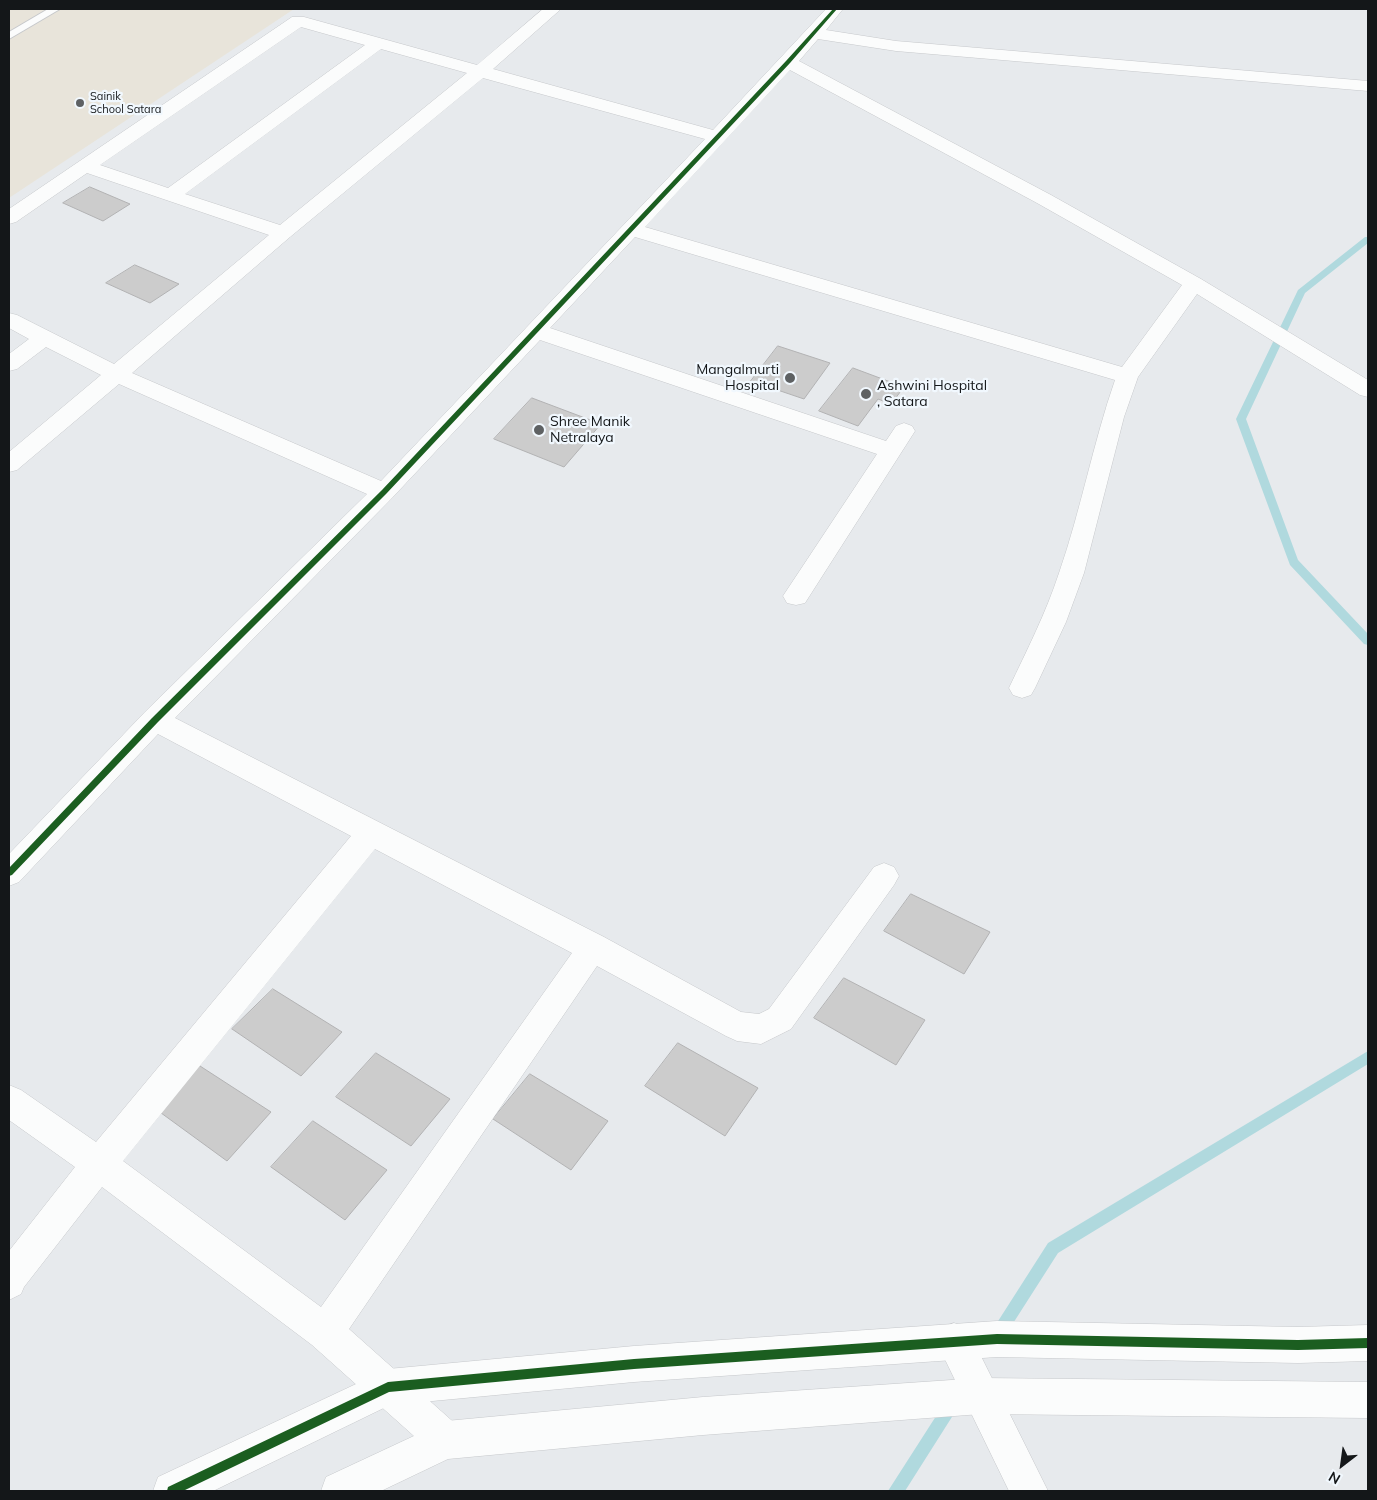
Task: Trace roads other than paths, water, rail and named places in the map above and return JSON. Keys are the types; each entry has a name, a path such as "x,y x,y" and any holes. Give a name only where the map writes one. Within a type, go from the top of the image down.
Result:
{"street":[{"path":"9,464 118,375 283,233 482,71 554,9"},
{"path":"9,873 156,720 384,492 788,62 835,9"},
{"path":"9,218 298,22 717,137"},
{"path":"814,33 896,46 1368,86"},
{"path":"171,195 377,44"},
{"path":"788,62 1044,199 1194,283 1368,390"},
{"path":"85,166 283,233"},
{"path":"631,229 1127,376"},
{"path":"1022,688 1053,622 1072,574 1113,417 1127,376 1194,283"},
{"path":"9,320 118,375 384,492"},
{"path":"536,330 898,441 796,596"},
{"path":"9,364 45,338"},
{"path":"156,720 370,834 593,947 737,1026 761,1029 780,1019 884,876"},
{"path":"9,1282 12,1275 99,1164 370,834"},
{"path":"325,1332 593,947"},
{"path":"9,1101 99,1164 325,1332 446,1440"},
{"path":"172,1491 388,1387 634,1364 997,1339 1298,1345 1368,1343"},
{"path":"954,1341 1030,1491"},
{"path":"340,1491 446,1440 703,1416 981,1396 1368,1400"}],"lane":[{"path":"9,36 55,9"}],"waterway":[{"path":"1368,239 1301,292 1241,419 1294,562 1368,641"},
{"path":"998,1334 1053,1248 1368,1057"},
{"path":"896,1491 952,1404"}],"place":[{"name":"Sainik School Satara","path":"80,103"},
{"name":"Mangalmurti Hospital","path":"790,378"},
{"name":"Ashwini Hospital , Satara","path":"866,394"},
{"name":"Shree Manik Netralaya","path":"539,430"}]}
